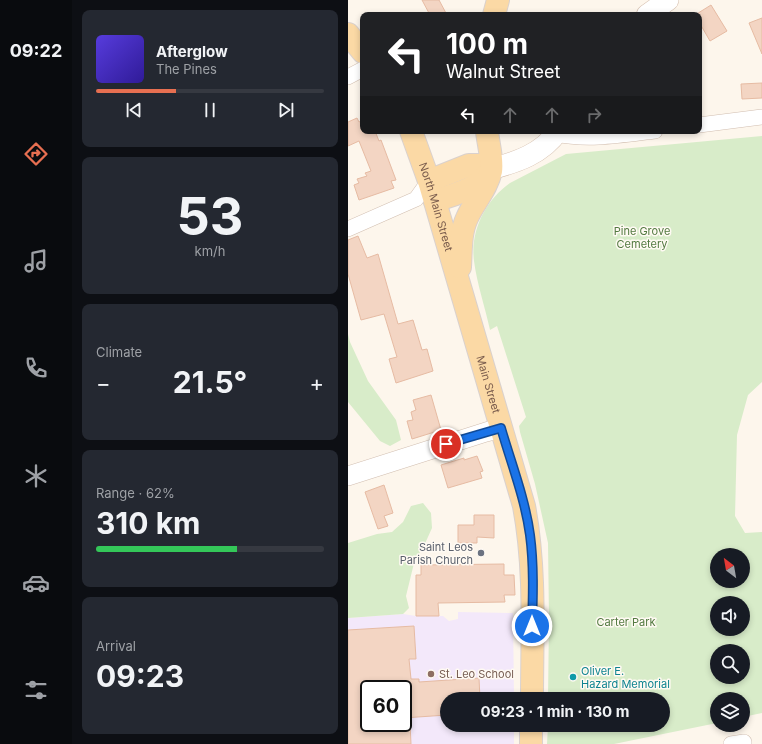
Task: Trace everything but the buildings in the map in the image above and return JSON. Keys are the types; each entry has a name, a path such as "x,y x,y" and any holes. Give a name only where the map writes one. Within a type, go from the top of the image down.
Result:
{"main road":[{"path":"495,12 498,0"},
{"path":"651,12 668,0"},
{"path":"348,34 360,48"},
{"name":"North Main Street","path":"412,134 427,194 459,284"},
{"path":"459,284 461,241 464,226 467,217 484,190 491,169 488,134"},
{"path":"427,194 477,186 484,180 491,169 512,163 532,154 545,145 555,134"},
{"name":"Main Street","path":"459,284 524,506 530,535 533,583 532,692"},
{"path":"531,744 532,732"}],"street":[{"path":"348,77 360,71"},
{"path":"702,125 762,117"},
{"path":"559,134 573,138 626,134"},
{"path":"348,229 427,194"},
{"path":"348,476 501,428"},
{"path":"730,744 744,742 744,744"}],"shaded area":[{"name":"St. Leo School","path":"458,612 513,613 514,692 440,692 440,732 514,732 514,744 348,744 348,618 403,614 416,616 443,616 449,621 458,619"}],"green space":[{"path":"762,136 762,382 748,395 737,435 735,516 745,533 762,532 762,713 750,716 750,692 710,692 710,724 614,744 547,744 548,732 670,732 670,692 548,692 548,543 535,484 520,432 519,426 526,417 497,326 490,330 477,278 473,249 477,227 487,207 501,190 510,183 566,154"},
{"path":"348,334 350,342 368,381 396,420 401,440 390,446 380,441 348,402"},
{"path":"423,503 431,513 432,528 423,548 415,559 406,596 409,608 403,614 348,618 348,543 377,534 392,532 403,522 411,506"}],"place":[{"name":"Saint Leos Parish Church","path":"481,553"},
{"name":"St. Leo School","path":"431,674"},
{"name":"Oliver E. Hazard Memorial","path":"573,677"}],"route":[{"path":"446,444 501,428 524,506 530,535 533,583 532,626"}],"park label":[{"name":"Pine Grove Cemetery","path":"642,237"},
{"name":"Carter Park","path":"626,622"}]}
